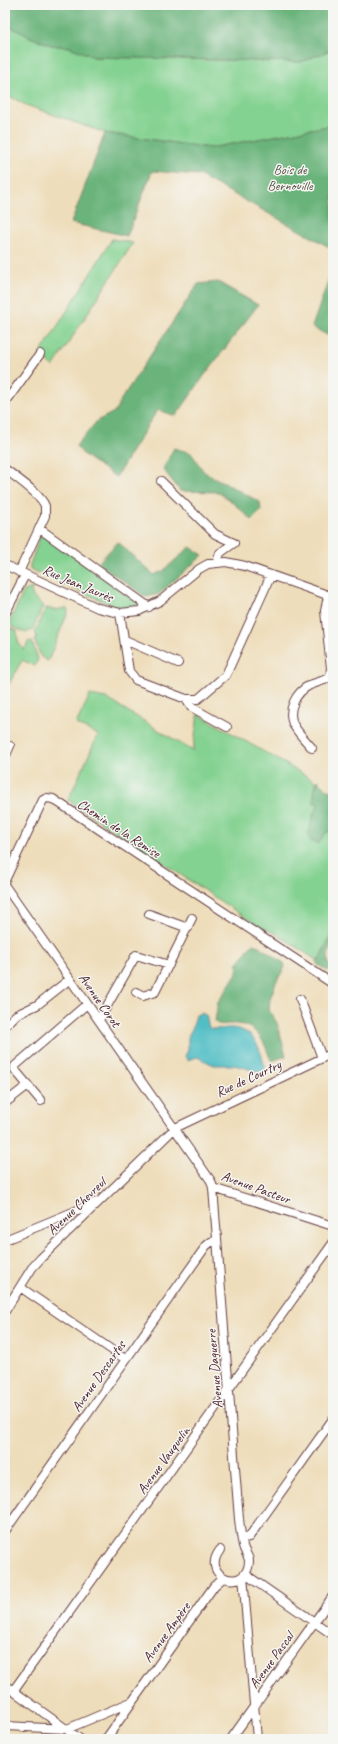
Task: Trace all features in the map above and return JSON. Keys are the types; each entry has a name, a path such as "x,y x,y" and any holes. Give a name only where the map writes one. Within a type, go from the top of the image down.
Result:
{"street":[{"path":"5,403 40,354"},
{"path":"5,469 41,499 45,506 45,516 5,614"},
{"path":"160,481 215,534 234,543 220,553 217,562"},
{"path":"40,529 149,607"},
{"name":"Rue Jean Jaurès","path":"5,565 98,608 120,613 139,611 160,602 199,569 208,564 217,562 231,562 271,575 330,599"},
{"path":"120,613 125,640 128,671 136,680 186,699 198,699 226,675 271,575"},
{"path":"312,748 294,725 291,716 292,706 296,698 310,685 332,678 325,611 330,599"},
{"path":"125,640 178,663"},
{"path":"186,699 191,707 227,727"},
{"path":"5,757 10,746"},
{"name":"Chemin de la Remise","path":"5,880 43,800 47,798 53,799 235,920 255,931 333,984"},
{"name":"Avenue Corot","path":"5,886 8,898 70,980 175,1128"},
{"path":"149,914 188,928"},
{"path":"136,992 143,996 155,992 192,918"},
{"path":"99,1020 136,955 169,965"},
{"path":"5,1026 16,1015 37,1006 70,980"},
{"path":"300,999 322,1058"},
{"path":"41,1102 15,1070 15,1066 87,1004"},
{"name":"Rue de Courtry","path":"175,1128 333,1053"},
{"path":"5,1103 28,1085"},
{"name":"Avenue Pasteur","path":"175,1128 208,1176 213,1188 333,1226"},
{"name":"Avenue Chevreul","path":"5,1311 32,1268 41,1258 175,1128"},
{"name":"Avenue Daguerre","path":"213,1188 216,1241 242,1539 243,1548 249,1561 249,1566 244,1575"},
{"path":"5,1240 101,1200"},
{"path":"78,1210 82,1212 83,1217"},
{"name":"Avenue Descartes","path":"5,1531 206,1246 211,1242 216,1241"},
{"name":"Avenue Vauquelin","path":"13,1692 333,1243"},
{"path":"20,1287 125,1359"},
{"path":"242,1539 249,1537 333,1419"},
{"path":"220,1550 216,1554 214,1564 216,1570 223,1578 233,1579 244,1575"},
{"path":"244,1575 333,1635"},
{"path":"244,1575 257,1739"},
{"name":"Avenue Ampère","path":"106,1739 214,1586 223,1578"},
{"name":"Avenue Pascal","path":"231,1739 333,1596"},
{"path":"5,1685 80,1739"},
{"path":"5,1726 67,1729 132,1702"}],"green space":[{"path":"5,5 333,5 333,49 301,62 94,57 70,47 51,45 30,37 7,25 5,23"},
{"path":"5,23 30,37 51,45 70,47 94,57 301,62 333,49 333,125 210,148 105,133 26,105 5,94"},
{"name":"Bois de Bernouille","path":"333,125 333,249 199,175 152,171 127,236 71,223 105,133 210,148"},
{"path":"112,239 133,243 53,367 40,354"},
{"path":"333,267 333,338 312,327"},
{"path":"218,282 258,305 204,376 176,416 159,410 156,412 116,477 85,456 76,446 97,421 116,411 120,401 198,284"},
{"path":"174,448 191,453 204,472 260,502 261,511 252,520 218,492 180,491 163,469"},
{"path":"41,533 140,605 122,608 114,606 30,569"},
{"path":"118,542 154,575 163,571 190,547 203,555 159,594 146,597 98,563"},
{"path":"33,588 31,591 33,597 43,606 32,631 26,633 11,626 9,623 24,591"},
{"path":"46,608 54,610 67,608 68,612 48,661 41,657 35,641 37,637 35,632"},
{"path":"10,628 17,631 18,642 24,650 29,641 32,642 38,659 35,666 22,660 9,684 5,682 5,631 6,629"},
{"path":"90,695 106,698 193,751 198,714 317,782 314,790 319,804 313,815 327,831 333,834 333,931 318,961 277,934 258,926 68,800 98,735 76,724"},
{"path":"318,780 319,784 333,792 333,834 327,831 319,843 312,842 308,836 313,815 319,804 314,803 314,790"},
{"path":"333,931 328,954 328,963 330,968 328,971 317,964"},
{"path":"252,944 259,946 284,963 285,967 276,982 270,999 269,1010 277,1023 286,1056 271,1061 262,1039 252,1029 239,1024 221,1024 215,1022 218,1002 237,973 238,963"}],"water":[{"path":"201,1013 206,1015 209,1028 239,1029 251,1036 259,1048 265,1069 260,1072 234,1065 214,1065 197,1057 187,1060 185,1056 188,1050 188,1036 192,1029 196,1015"}]}
